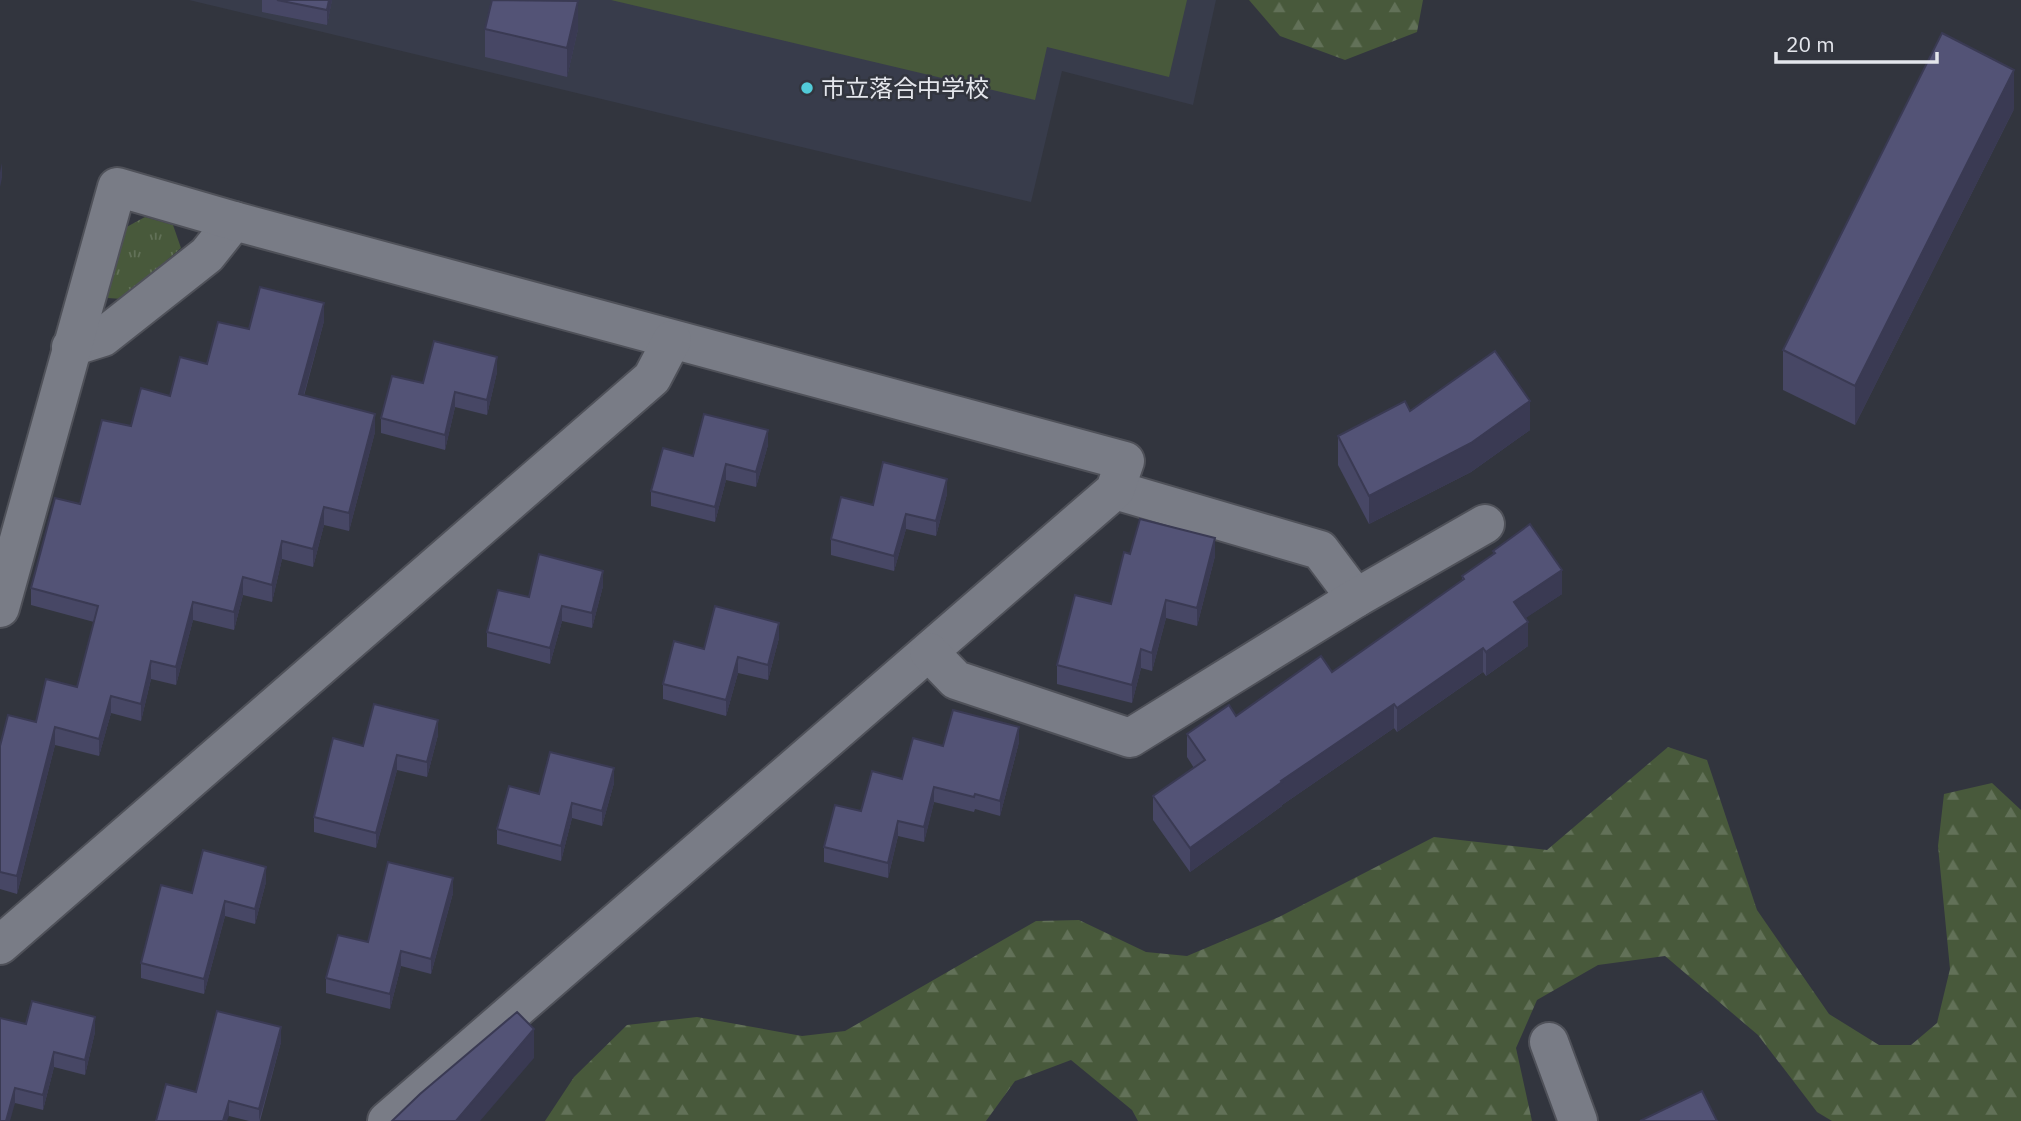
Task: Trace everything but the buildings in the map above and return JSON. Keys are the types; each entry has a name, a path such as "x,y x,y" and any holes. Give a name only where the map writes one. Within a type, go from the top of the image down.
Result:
{"street":[{"path":"0,608 117,187 234,221 1125,461 1115,490 387,1121"},
{"path":"71,347 103,337 207,255 234,221"},
{"path":"0,946 652,378 672,340"},
{"path":"1115,490 1320,550 1356,598"},
{"path":"929,652 956,680 1130,738 1356,598 1485,524"},
{"path":"1549,1042 1578,1121"}],"shaded area":[{"name":"市立落合中学校","path":"189,0 1216,0 1193,105 1062,71 1031,202"}],"green space":[{"path":"611,0 1187,0 1169,77 1047,47 1035,100"},
{"path":"1249,0 1423,0 1417,32 1345,60 1280,36"},
{"path":"145,217 173,225 181,248 122,299 108,298 103,291 121,230"},
{"path":"1668,747 1707,760 1757,910 1829,1014 1879,1045 1911,1045 1937,1023 1950,969 1938,846 1944,794 1992,783 2021,810 2021,1121 1832,1121 1817,1112 1758,1035 1665,956 1598,965 1537,1000 1516,1048 1532,1121 1138,1121 1132,1110 1071,1060 1015,1081 986,1121 545,1121 574,1077 627,1025 697,1017 802,1036 845,1031 1036,921 1079,920 1146,952 1187,956 1279,917 1434,837 1547,850"}],"place":[{"name":"市立落合中学校","path":"807,88"}]}
